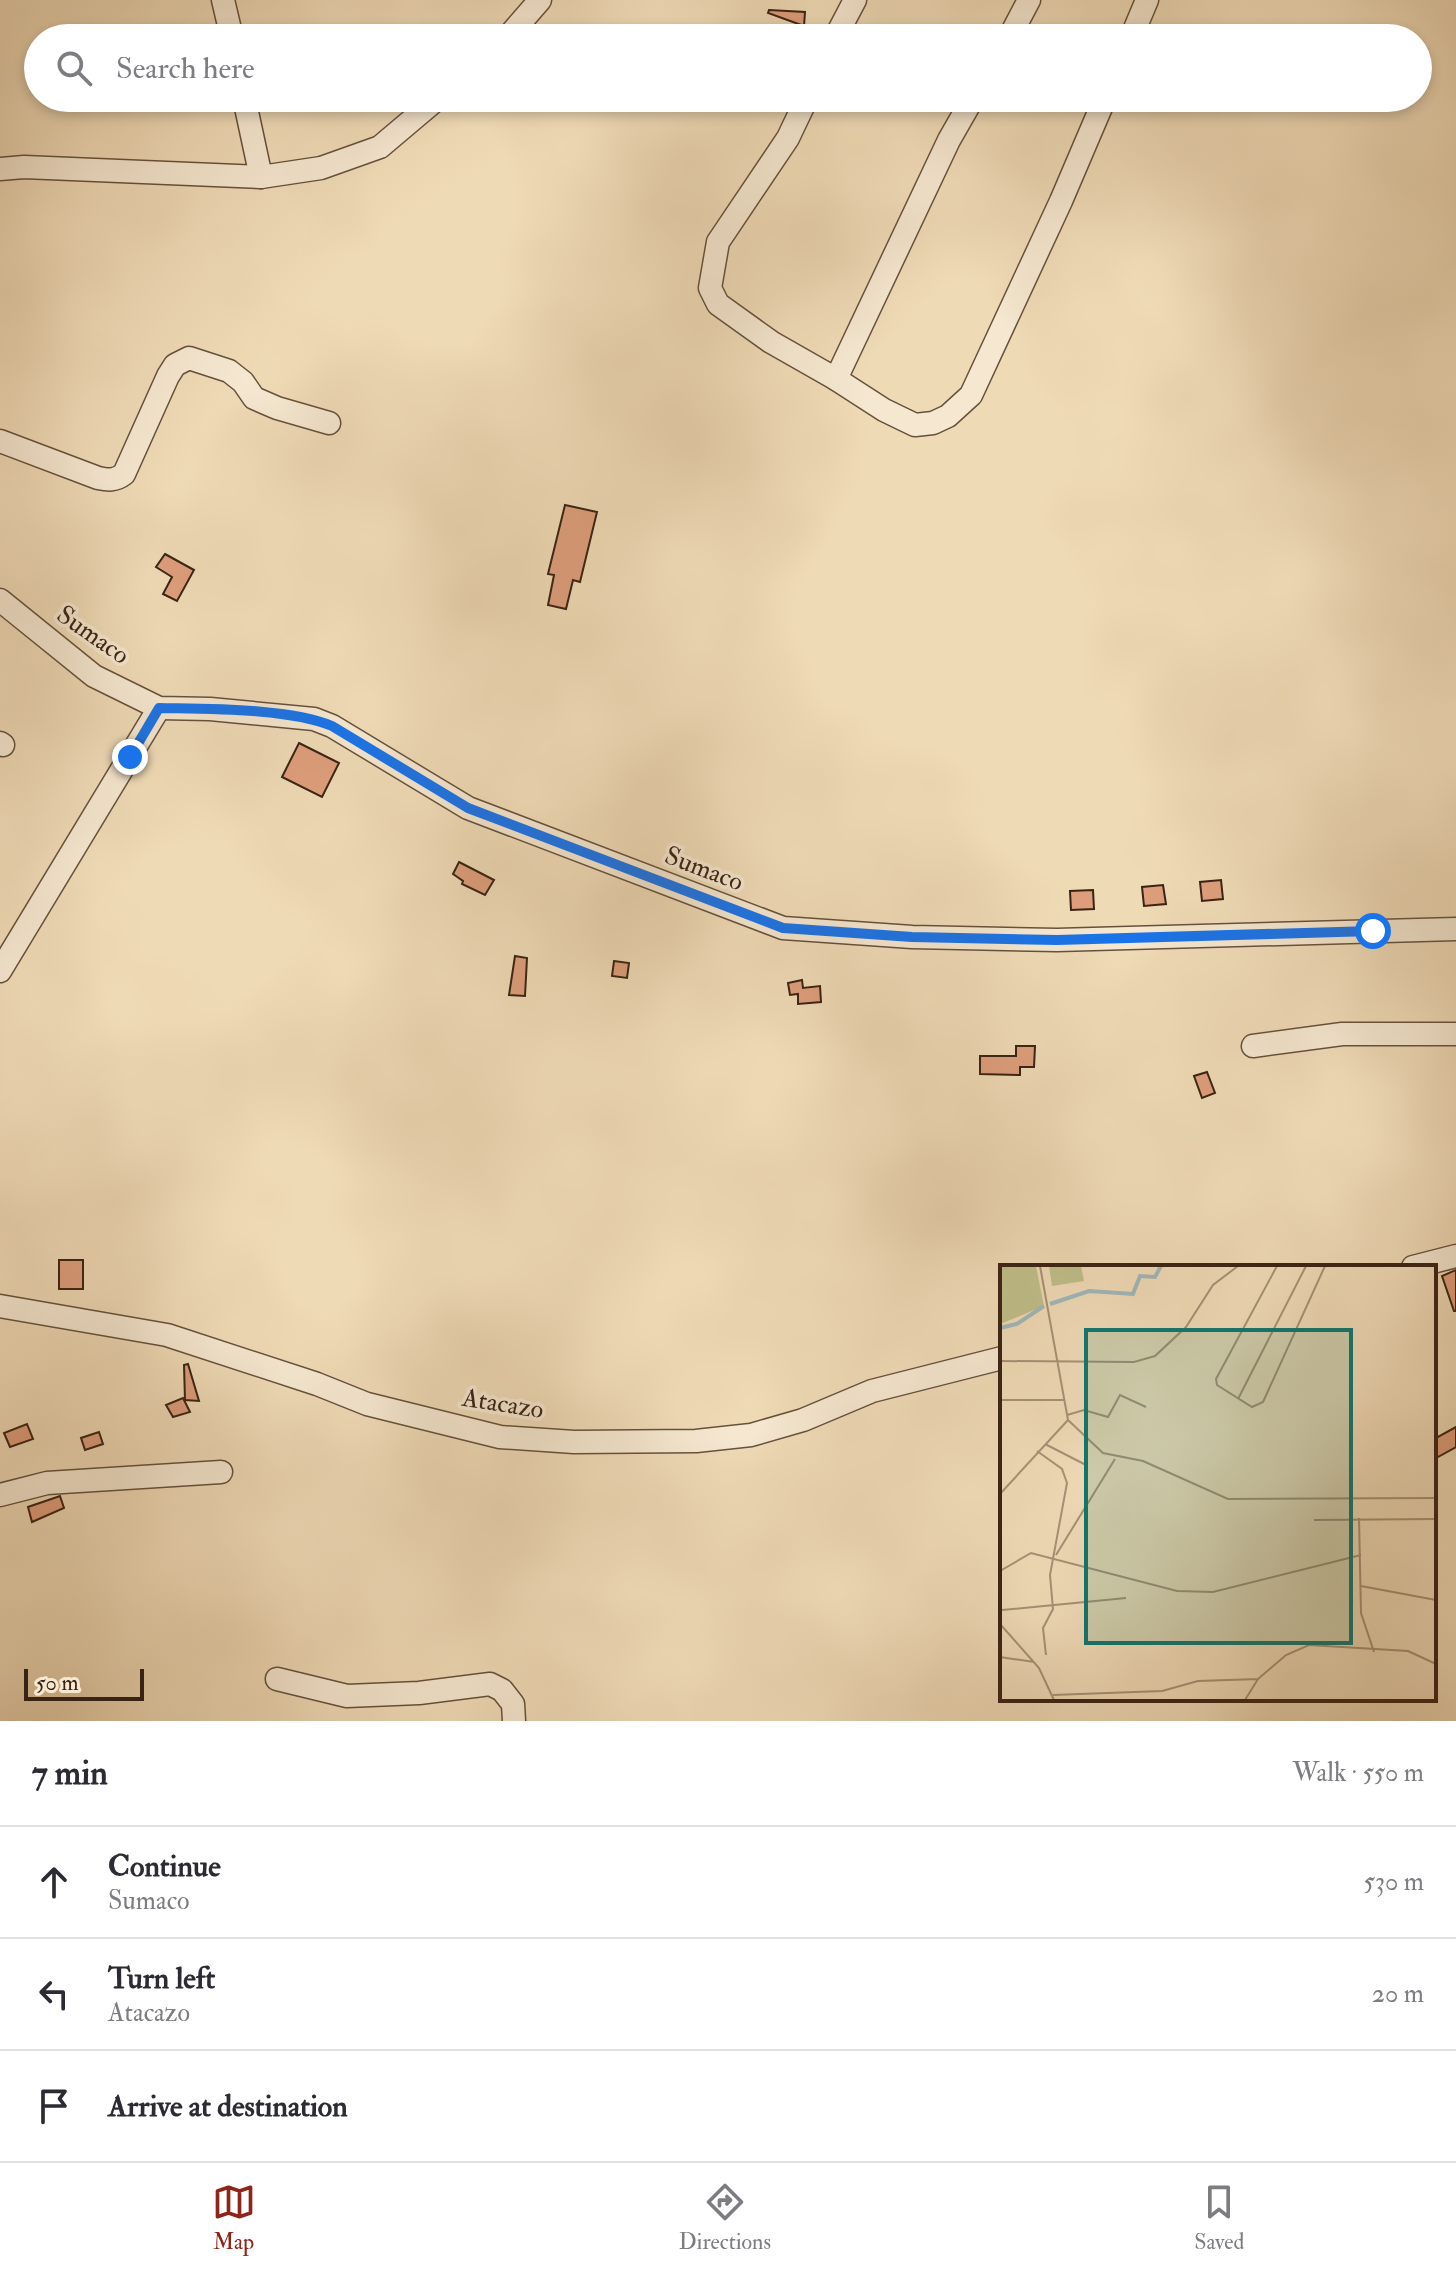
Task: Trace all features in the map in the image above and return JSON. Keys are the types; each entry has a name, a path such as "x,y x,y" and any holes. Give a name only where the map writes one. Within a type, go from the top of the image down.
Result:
{"street":[{"path":"223,0 229,24"},
{"path":"519,24 540,0"},
{"path":"842,24 855,0"},
{"path":"1016,24 1029,0"},
{"path":"1137,24 1147,0"},
{"path":"247,112 261,177"},
{"path":"0,169 24,167 261,177 321,168 380,147 421,112"},
{"path":"800,112 788,138 718,242 710,288 718,304 771,342 884,410 915,425 933,423 960,407 971,395 1099,112"},
{"path":"836,379 965,112"},
{"path":"0,441 98,478 118,479 124,474 168,376 175,365 189,358 229,371 243,382 254,398 329,423"},
{"name":"Sumaco","path":"0,600 94,676 159,708 210,709 314,719 332,726 468,808 783,928 912,937 1057,940 1456,929"},
{"path":"0,971 159,708"},
{"path":"1253,1046 1342,1034 1456,1034"},
{"path":"1421,1265 1456,1256"},
{"name":"Atacazo","path":"0,1306 167,1335 317,1384 367,1404 500,1437 574,1442 696,1441 751,1435 803,1420 872,1391 1000,1359"},
{"path":"0,1495 47,1483 221,1472"},
{"path":"277,1679 347,1696 419,1693 490,1684 502,1690 513,1704 514,1721"}],"building":[{"path":"769,10 805,12 804,24 798,24 768,13"},
{"path":"565,505 597,512 580,582 573,580 566,609 548,605 554,575 548,574"},
{"path":"165,554 194,570 177,601 163,594 172,577 156,567"},
{"path":"299,743 339,763 322,797 282,777"},
{"path":"459,862 494,880 485,895 462,884 463,881 453,874"},
{"path":"1221,880 1223,899 1202,901 1200,882"},
{"path":"1163,885 1166,904 1144,906 1142,887"},
{"path":"1093,890 1094,909 1071,910 1070,891"},
{"path":"515,956 527,958 525,996 509,995"},
{"path":"614,961 629,963 627,978 612,976"},
{"path":"802,980 803,988 820,986 821,1002 798,1004 798,994 790,995 788,983"},
{"path":"1016,1046 1035,1046 1034,1067 1020,1067 1020,1075 980,1074 980,1056 1016,1056"},
{"path":"1207,1072 1215,1093 1202,1098 1194,1076"},
{"path":"59,1260 83,1260 83,1289 59,1289"},
{"path":"1456,1270 1456,1311 1454,1311 1442,1276"},
{"path":"188,1364 199,1401 185,1400 184,1365"},
{"path":"183,1398 190,1412 173,1417 166,1405"},
{"path":"27,1424 33,1439 10,1447 4,1433"},
{"path":"1456,1427 1456,1447 1438,1457 1436,1438"},
{"path":"99,1432 103,1444 85,1450 81,1438"},
{"path":"60,1496 64,1508 32,1522 28,1507"}],"route":[{"path":"130,757 159,708 210,709 314,719 332,726 468,808 783,928 912,937 1057,940 1373,931"}]}
